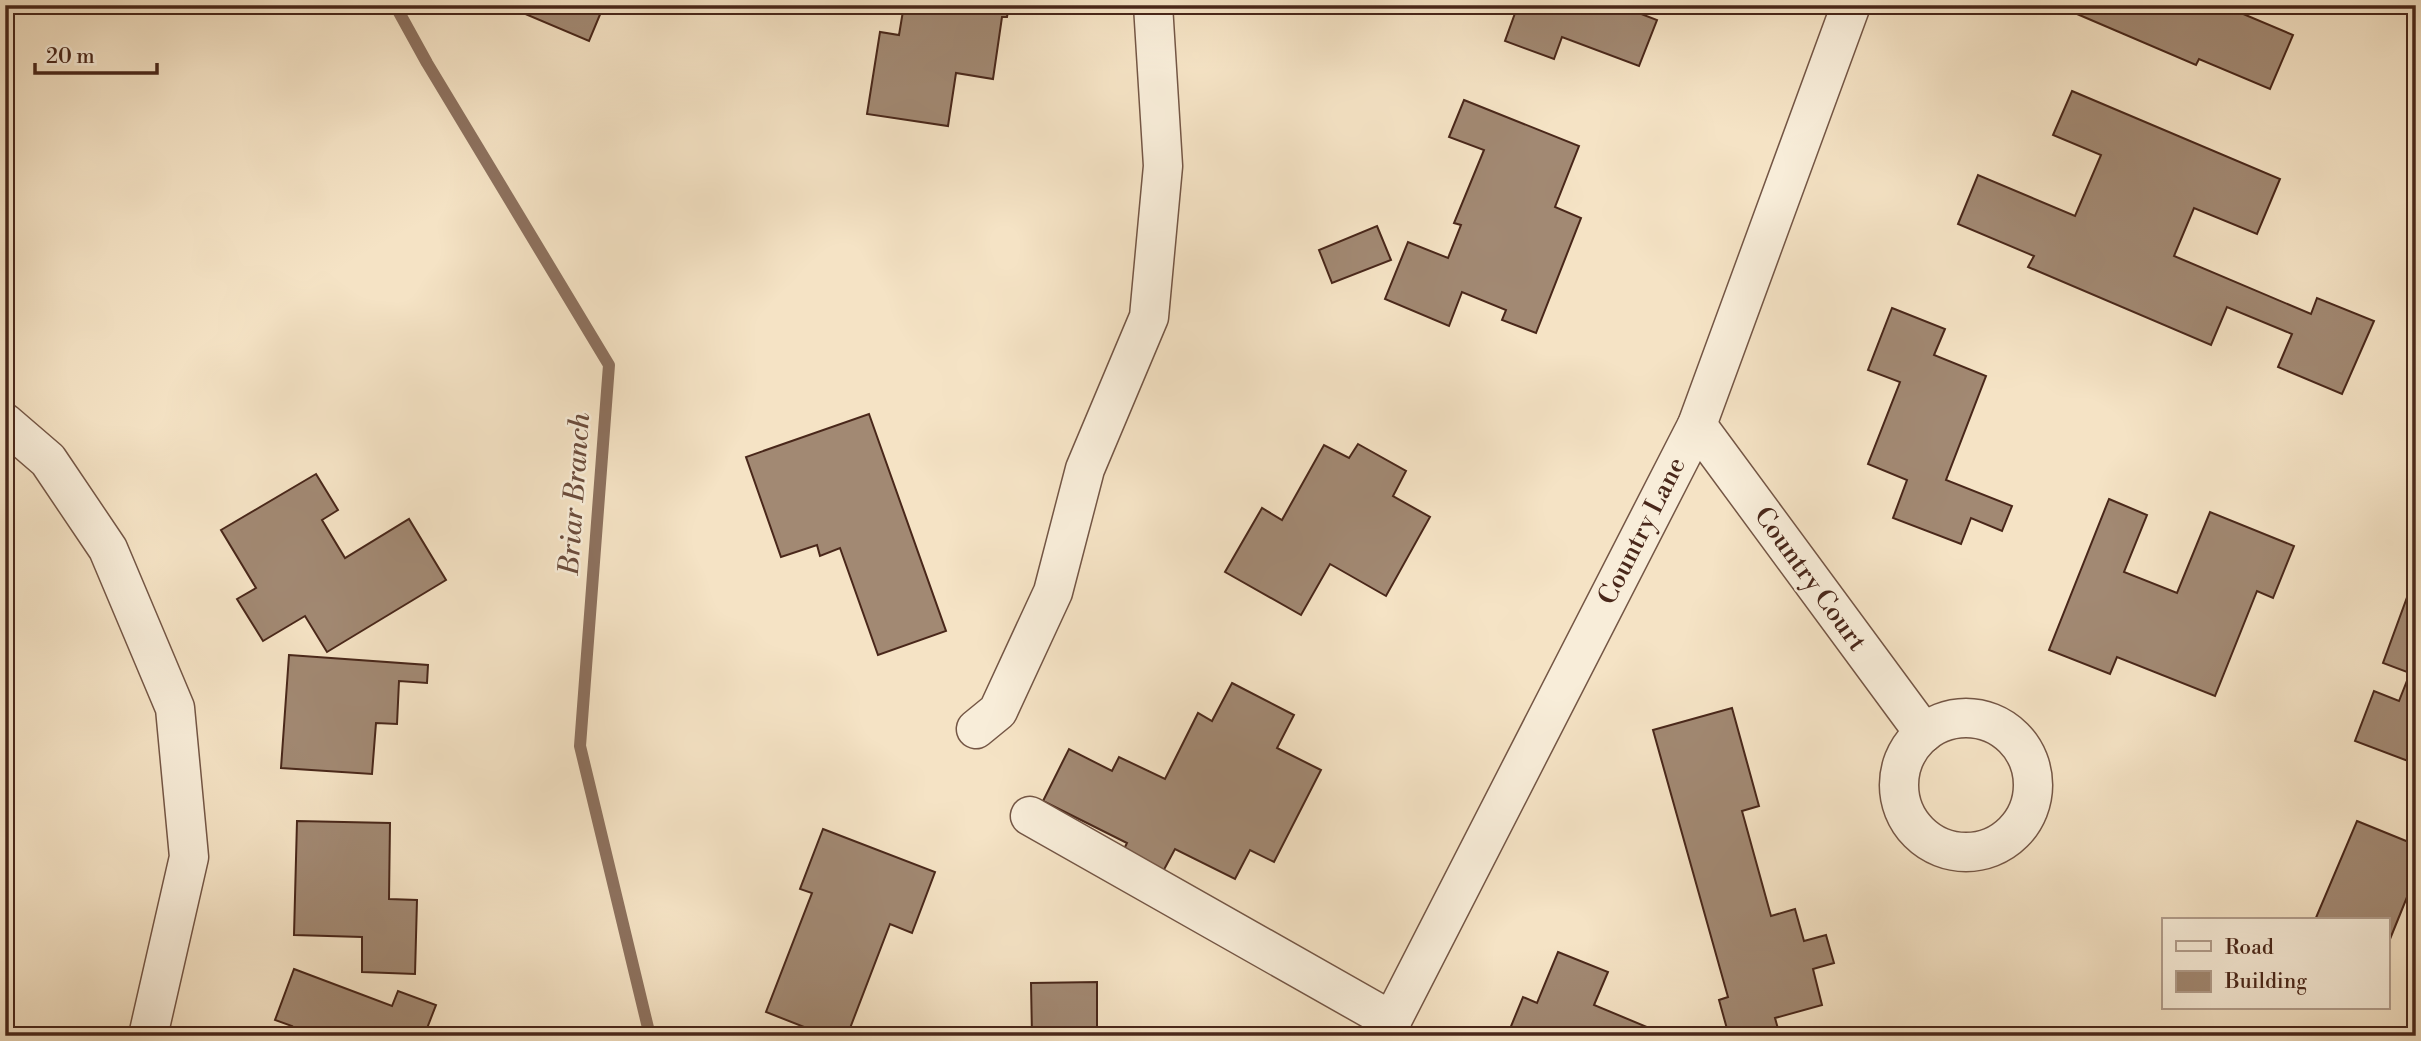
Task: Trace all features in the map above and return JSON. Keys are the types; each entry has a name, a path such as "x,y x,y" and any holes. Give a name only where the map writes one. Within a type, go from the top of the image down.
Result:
{"street":[{"path":"976,729 998,711 1053,592 1085,469 1149,317 1163,166 1153,5"},
{"name":"Country Lane","path":"1388,1028 1697,425 1851,5"},
{"path":"5,423 48,460 108,549 175,708 189,857 148,1036"},
{"name":"Country Court","path":"1697,425 1924,733"},
{"path":"1030,816 1388,1028"}],"building":[{"path":"504,5 604,5 589,41"},
{"path":"904,5 1009,5 1007,17 1002,17 993,79 956,73 948,126 867,114 880,32 899,35"},
{"path":"1518,5 1618,5 1657,20 1639,66 1562,37 1554,59 1505,41"},
{"path":"2056,5 2222,5 2293,35 2270,89 2199,59 2196,65"},
{"path":"2072,91 2280,179 2257,234 2194,208 2174,256 2311,314 2317,298 2374,321 2342,394 2278,367 2292,334 2227,307 2211,345 2028,267 2034,256 1958,224 1978,175 2075,216 2101,155 2053,135"},
{"path":"1464,100 1579,146 1555,207 1581,218 1536,333 1502,320 1506,310 1462,292 1449,326 1385,299 1408,242 1448,258 1461,225 1454,223 1484,150 1449,137"},
{"path":"1377,226 1391,260 1332,283 1319,250"},
{"path":"1892,308 1945,329 1934,355 1986,376 1946,480 2012,506 2002,531 1971,518 1961,544 1893,518 1907,480 1868,464 1900,382 1868,370"},
{"path":"869,414 946,631 878,655 840,548 820,556 817,545 781,557 746,457"},
{"path":"1358,444 1406,471 1393,496 1430,517 1386,596 1330,564 1301,615 1225,572 1262,508 1282,520 1324,445 1349,458"},
{"path":"316,474 338,510 322,520 345,558 409,519 446,580 327,652 305,616 263,641 237,599 256,588 221,530"},
{"path":"2109,499 2147,515 2124,572 2177,593 2210,512 2294,546 2273,598 2257,591 2215,696 2117,657 2110,674 2049,650"},
{"path":"2413,581 2416,582 2416,764 2355,741 2374,691 2399,701 2410,673 2383,663"},
{"path":"289,655 428,665 427,683 399,681 397,724 376,723 372,774 281,768"},
{"path":"1232,683 1294,715 1277,748 1321,770 1274,862 1250,850 1235,879 1175,849 1159,879 1119,859 1127,843 1043,801 1069,749 1112,771 1119,757 1165,779 1198,713 1212,721"},
{"path":"1732,708 1759,806 1742,811 1771,916 1795,909 1804,941 1826,935 1834,963 1813,969 1822,1005 1775,1018 1780,1036 1729,1036 1719,1000 1728,997 1653,730"},
{"path":"297,821 390,823 389,899 417,900 415,974 362,972 362,937 294,935"},
{"path":"2357,821 2416,845 2416,875 2390,939 2390,918 2316,918"},
{"path":"823,829 935,872 912,933 890,924 847,1036 827,1036 766,1012 812,893 800,889"},
{"path":"1558,952 1608,972 1594,1005 1647,1027 1644,1036 1507,1036 1523,997 1537,1003"},
{"path":"294,969 392,1006 398,991 436,1005 424,1036 288,1036 292,1026 275,1020"},
{"path":"1097,982 1097,1036 1032,1036 1031,983"}],"waterway":[{"name":"Briar Branch","path":"395,5 427,63 609,365 580,746 650,1036"}]}
